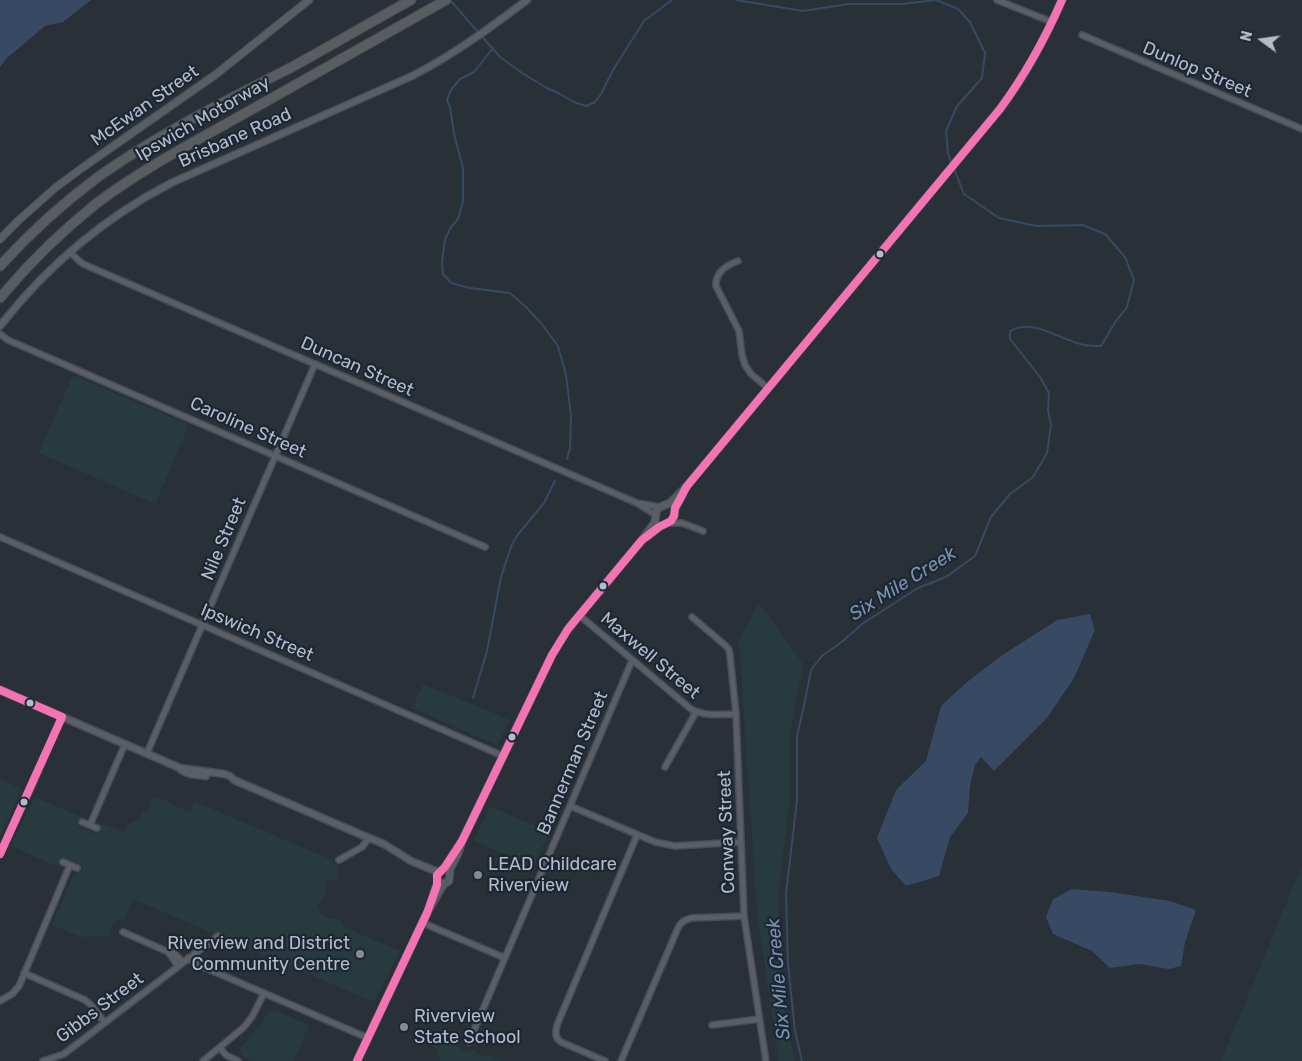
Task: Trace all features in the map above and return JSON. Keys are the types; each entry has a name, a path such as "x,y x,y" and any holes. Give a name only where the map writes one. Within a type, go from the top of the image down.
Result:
{"highway":[{"name":"Ipswich Motorway","path":"0,266 48,219 98,178 124,160 183,125 297,64 410,0"},
{"name":"Ipswich Motorway","path":"0,298 16,279 60,235 98,203 148,168 446,0"}],"main road":[{"name":"McEwan Street","path":"0,239 55,188 215,75 309,0"},
{"path":"642,540 667,524 674,515 676,505 688,486 967,149 1014,89 1032,61 1062,0"},
{"path":"442,877 462,841 556,647 579,615 654,524 657,510 670,503 688,486"},
{"path":"663,506 672,510 674,515"},
{"path":"656,517 660,523 667,524"}],"street":[{"name":"Brisbane Road","path":"0,326 20,301 70,252 101,226 139,200 171,183 391,86 447,57 478,37 527,0"},
{"path":"997,0 1052,22"},
{"name":"Dunlop Street","path":"1082,35 1302,129"},
{"name":"Duncan Street","path":"70,252 83,264 637,503 656,517"},
{"path":"738,261 720,273 716,280 716,286 738,326 745,365 751,374 768,388"},
{"name":"Caroline Street","path":"0,334 8,340 485,547"},
{"name":"Nile Street","path":"146,753 315,364"},
{"name":"Duncan Street","path":"637,503 663,506"},
{"path":"674,515 682,524"},
{"path":"667,524 682,524 703,531"},
{"name":"Ipswich Street","path":"0,537 503,756"},
{"name":"Maxwell Street","path":"579,615 696,712 736,714"},
{"name":"Conway Street","path":"692,617 729,650 736,714 744,916 766,1061"},
{"name":"Bannerman Street","path":"469,1042 633,660"},
{"path":"0,690 180,768 230,776 234,780 369,838 402,861 442,877 423,923 356,1061"},
{"path":"666,767 696,712"},
{"path":"0,854 62,717"},
{"path":"90,825 125,744"},
{"path":"570,806 655,842 671,846 741,842"},
{"path":"82,822 97,828"},
{"path":"605,1061 561,1042 556,1038 556,1030 638,835"},
{"path":"339,860 362,847 369,838"},
{"path":"63,862 77,868"},
{"path":"0,1001 16,990 70,865"},
{"path":"621,1061 681,923 690,918 744,916"},
{"path":"423,923 505,958"},
{"path":"123,932 166,951 175,953 200,967 368,1038"},
{"name":"Gibbs Street","path":"43,1061 64,1054 218,936"},
{"path":"166,951 178,966"},
{"path":"194,954 208,969"},
{"path":"24,973 85,1000 105,1023"},
{"path":"203,1061 244,1028 264,993"},
{"path":"712,1025 759,1019"},
{"path":"220,1048 238,1061"}],"green space":[{"path":"73,375 189,425 155,504 39,453"},
{"path":"759,603 803,664 789,739 790,798 778,897 781,967 787,1027 795,1061 779,1061 757,913 739,640"},
{"path":"423,684 510,720 497,745 412,708"},
{"path":"0,779 22,789 0,837"},
{"path":"35,797 82,817 78,826 96,834 101,823 124,832 131,823 138,820 144,811 149,811 150,799 158,797 188,812 192,812 193,804 196,802 332,860 337,869 337,878 327,882 324,896 317,905 321,913 328,918 339,919 342,926 400,951 374,1002 133,899 124,919 112,924 110,929 111,936 81,937 52,925 74,874 79,872 82,865 62,858 58,867 11,846"},
{"path":"490,806 549,832 534,866 474,841"},
{"path":"1302,865 1302,1061 1221,1061"},
{"path":"274,1010 309,1025 294,1061 254,1061 242,1056 240,1048 261,1025 268,1012"},
{"path":"426,1030 447,1038 467,1052 471,1050 476,1051 478,1055 491,1056 501,1061 441,1061 438,1057 437,1049 425,1037 423,1032"}],"water":[{"path":"0,0 91,0 63,22 45,26 6,59 0,67"},
{"path":"1090,614 1095,630 1074,678 1047,718 994,771 981,757 975,765 970,786 968,813 950,837 939,876 906,886 891,869 877,838 896,790 926,761 941,706 967,682 1001,656 1057,620"},
{"path":"1072,889 1110,892 1170,901 1196,910 1185,942 1181,966 1169,969 1139,964 1110,968 1092,951 1053,934 1046,917 1053,899"}],"waterway":[{"name":"Six Mile Creek","path":"450,0 500,57 547,88 586,106 595,102 601,94 613,70 644,21 672,0"},
{"name":"Six Mile Creek","path":"736,0 803,11 848,4 902,4 936,0 958,9 970,22 985,53 982,78 957,106 946,131 948,153 951,162"},
{"path":"493,48 474,72 460,79 451,90 447,100 463,168 463,201 458,219 451,227 445,239 442,262 443,274 451,283 470,288 510,293 541,323 558,346 566,375 571,416 570,448 567,459"},
{"name":"Six Mile Creek","path":"802,1061 795,1031 788,964 786,894 797,800 797,736 811,670 822,656 862,624 918,588 946,577 975,556 991,517 1010,494 1033,477 1047,453 1051,425 1048,410 1049,393 1040,377 1010,339 1010,331 1019,327 1038,328 1076,343 1101,346 1127,307 1134,280 1125,257 1105,234 1083,225 1036,226 999,218 964,194 954,169"},
{"path":"473,698 487,651 501,577 512,544 544,503 555,481"}],"transit line":[{"path":"357,1061 427,913 437,885 437,875 445,867 462,841 552,655 568,629 642,540 659,527 671,521 675,508 687,486 1000,109 1034,56 1062,0"},
{"path":"0,690 62,717"},
{"path":"0,854 62,717"}],"place":[{"name":"LEAD Childcare Riverview","path":"478,875"},
{"name":"Riverview and District Community Centre","path":"360,954"},
{"name":"Riverview State School","path":"404,1027"}]}
